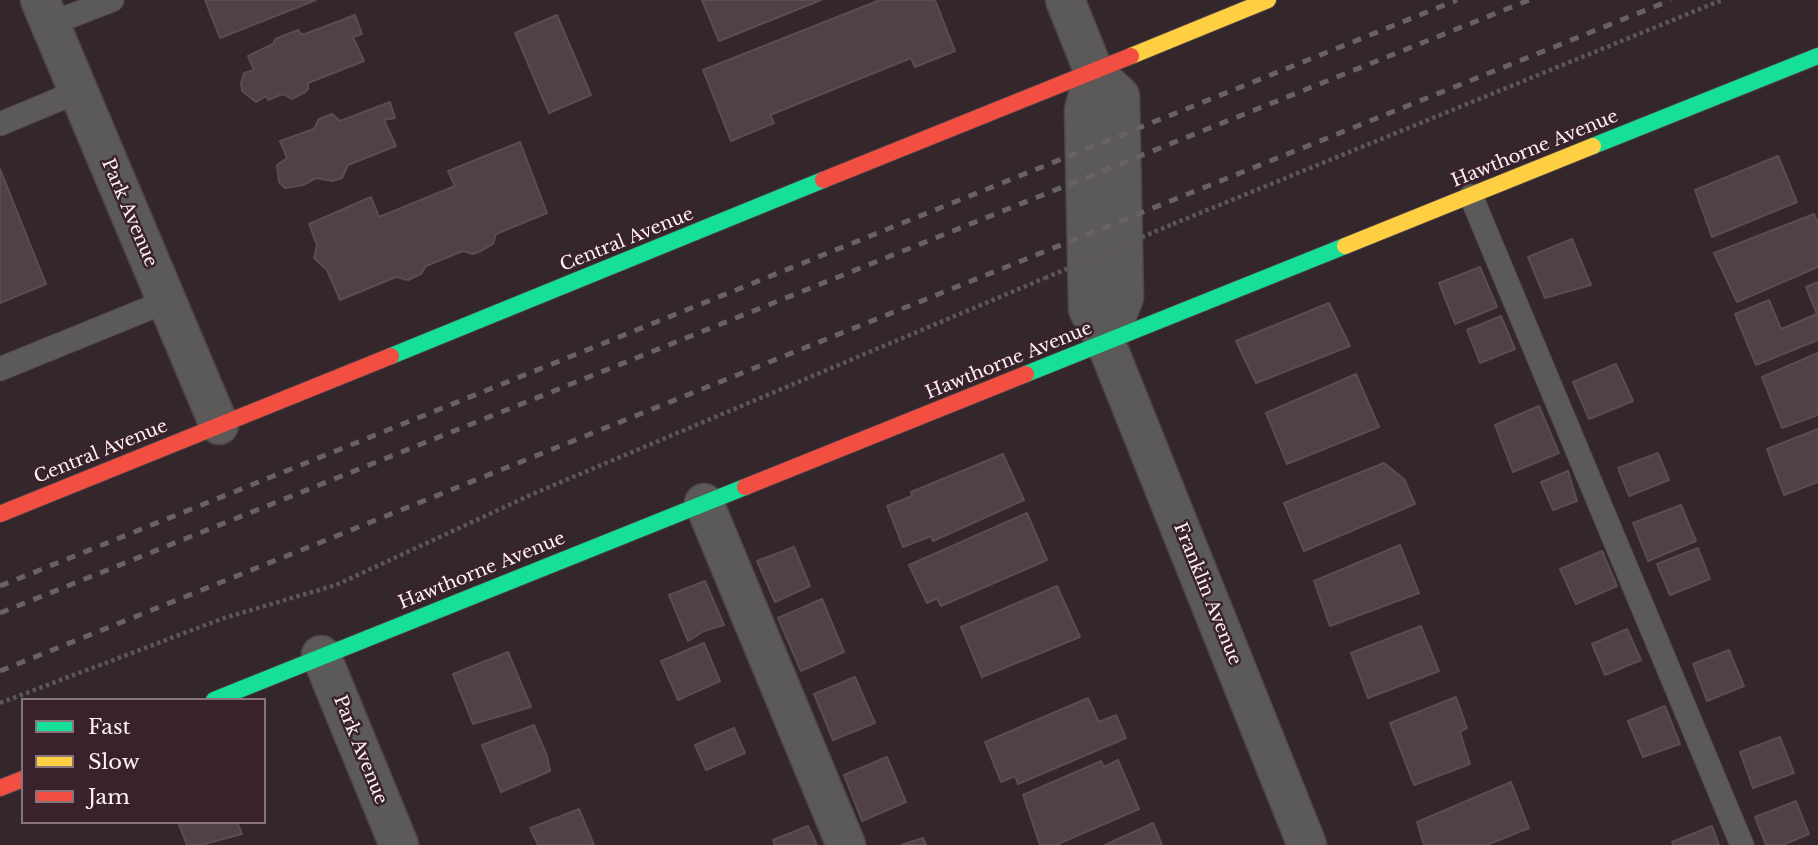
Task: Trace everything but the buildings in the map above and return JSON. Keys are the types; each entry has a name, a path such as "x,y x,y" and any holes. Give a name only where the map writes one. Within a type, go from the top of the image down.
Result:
{"street":[{"path":"1065,0 1094,72 1120,96 1124,297 1106,343"},
{"name":"Central Avenue","path":"0,514 1268,0"},
{"name":"Park Avenue","path":"45,12 219,425"},
{"name":"Hawthorne Avenue","path":"219,698 1818,55"},
{"name":"Franklin Avenue","path":"1106,343 1307,845"},
{"path":"704,503 846,845"},
{"name":"Park Avenue","path":"321,656 399,845"},
{"path":"0,788 21,780"}],"lane":[{"path":"45,12 112,0"},
{"path":"0,124 79,91"},
{"path":"1471,195 1742,845"},
{"path":"0,369 167,301"}],"path":[{"path":"0,703 224,618 336,585 534,493 1173,224 1722,0"}],"railway":[{"path":"0,586 1457,0"},
{"path":"0,613 1529,0"},
{"path":"0,671 1671,0"}],"traffic: fast":[{"path":"1593,146 1818,56"},
{"path":"391,356 823,180"},
{"path":"1026,374 1345,246"},
{"path":"219,698 745,487"}],"traffic: slow":[{"path":"1131,56 1268,0"},
{"path":"1345,246 1593,146"}],"traffic: jam":[{"path":"823,180 1131,56"},
{"path":"0,514 391,356"},
{"path":"745,487 1026,374"},
{"path":"0,788 21,780"}]}
